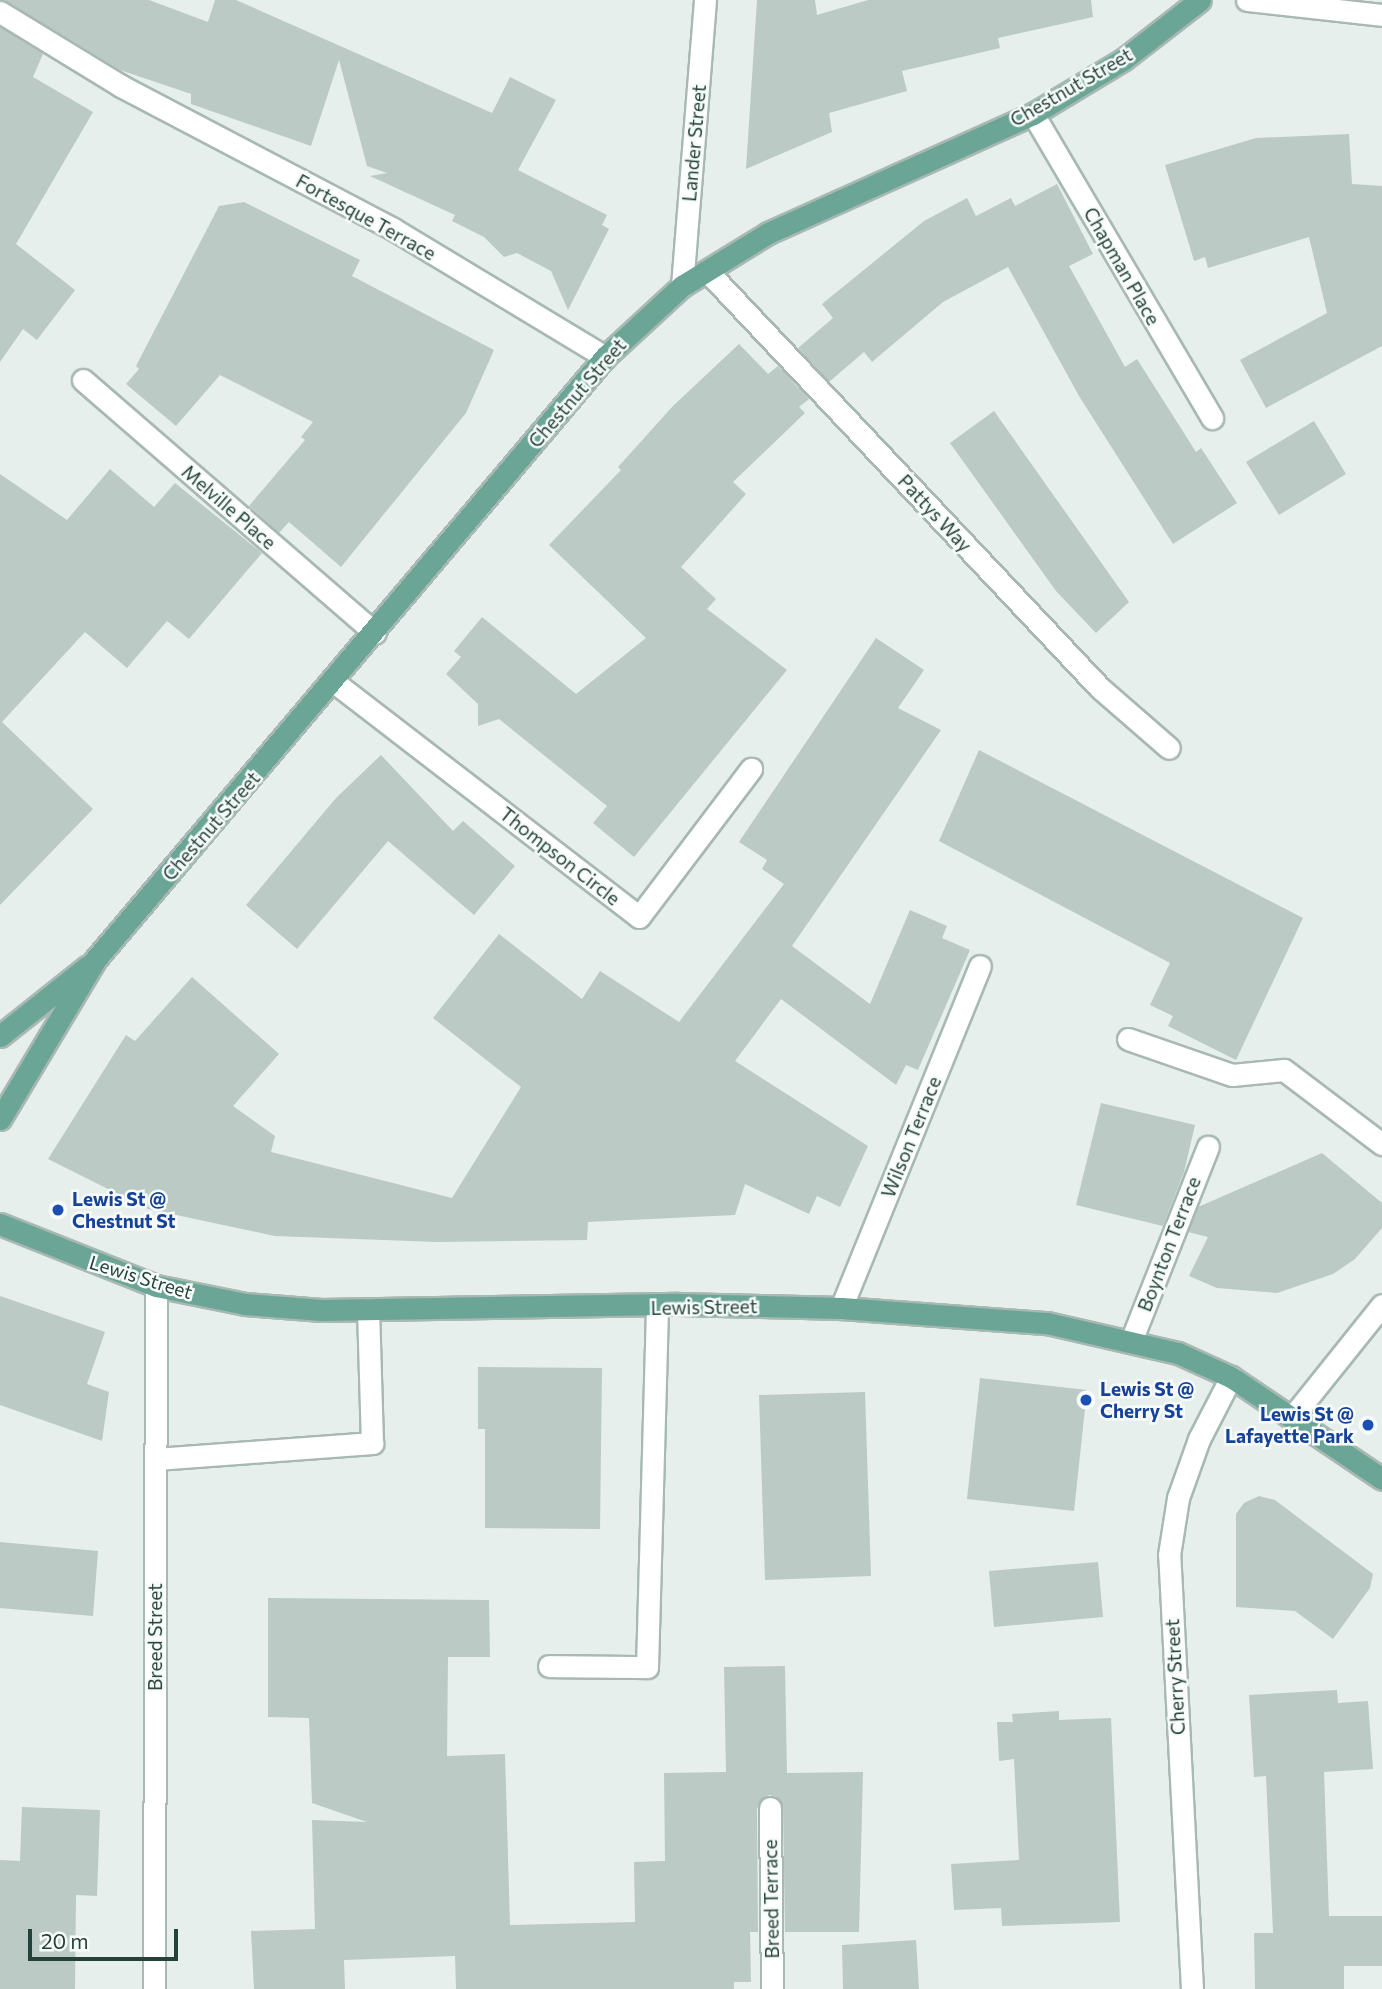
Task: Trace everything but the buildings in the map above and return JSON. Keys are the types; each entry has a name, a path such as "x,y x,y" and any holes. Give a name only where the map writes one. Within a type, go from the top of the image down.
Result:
{"main road":[{"name":"Chestnut Street","path":"0,1119 95,960 334,682 605,357 682,286 768,233 1033,114 1124,59 1200,0"},
{"name":"Chestnut Street","path":"0,1036 95,960"},
{"name":"Lewis Street","path":"0,1224 156,1286 244,1304 368,1309 656,1307 678,1304 841,1308 1047,1323 1178,1353 1231,1377 1293,1416 1382,1479"}],"street":[{"name":"Lander Street","path":"682,286 705,0"},
{"path":"1247,0 1382,15"},
{"name":"Fortesque Terrace","path":"0,12 121,86 393,229 605,357"},
{"name":"Chapman Place","path":"1033,114 1212,418"},
{"name":"Pattys Way","path":"707,271 1100,688 1169,748"},
{"name":"Melville Place","path":"83,380 375,633"},
{"name":"Thompson Circle","path":"334,682 639,916 751,769"},
{"name":"Wilson Terrace","path":"841,1308 980,966"},
{"path":"1128,1039 1232,1075 1284,1070 1382,1144"},
{"name":"Boynton Terrace","path":"1131,1341 1208,1147"},
{"name":"Breed Street","path":"154,1989 156,1286"},
{"path":"1293,1416 1382,1306"},
{"path":"548,1666 647,1667 656,1307"},
{"path":"156,1459 372,1443 368,1309"},
{"name":"Cherry Street","path":"1192,1989 1169,1555 1182,1487 1199,1439 1231,1377"},
{"name":"Breed Terrace","path":"770,1808 772,1989"}],"place":[{"name":"Lewis St @ Chestnut St","path":"58,1210"},
{"name":"Lewis St @ Cherry St","path":"1086,1400"},
{"name":"Lewis St @ Lafayette Park","path":"1368,1425"}]}
